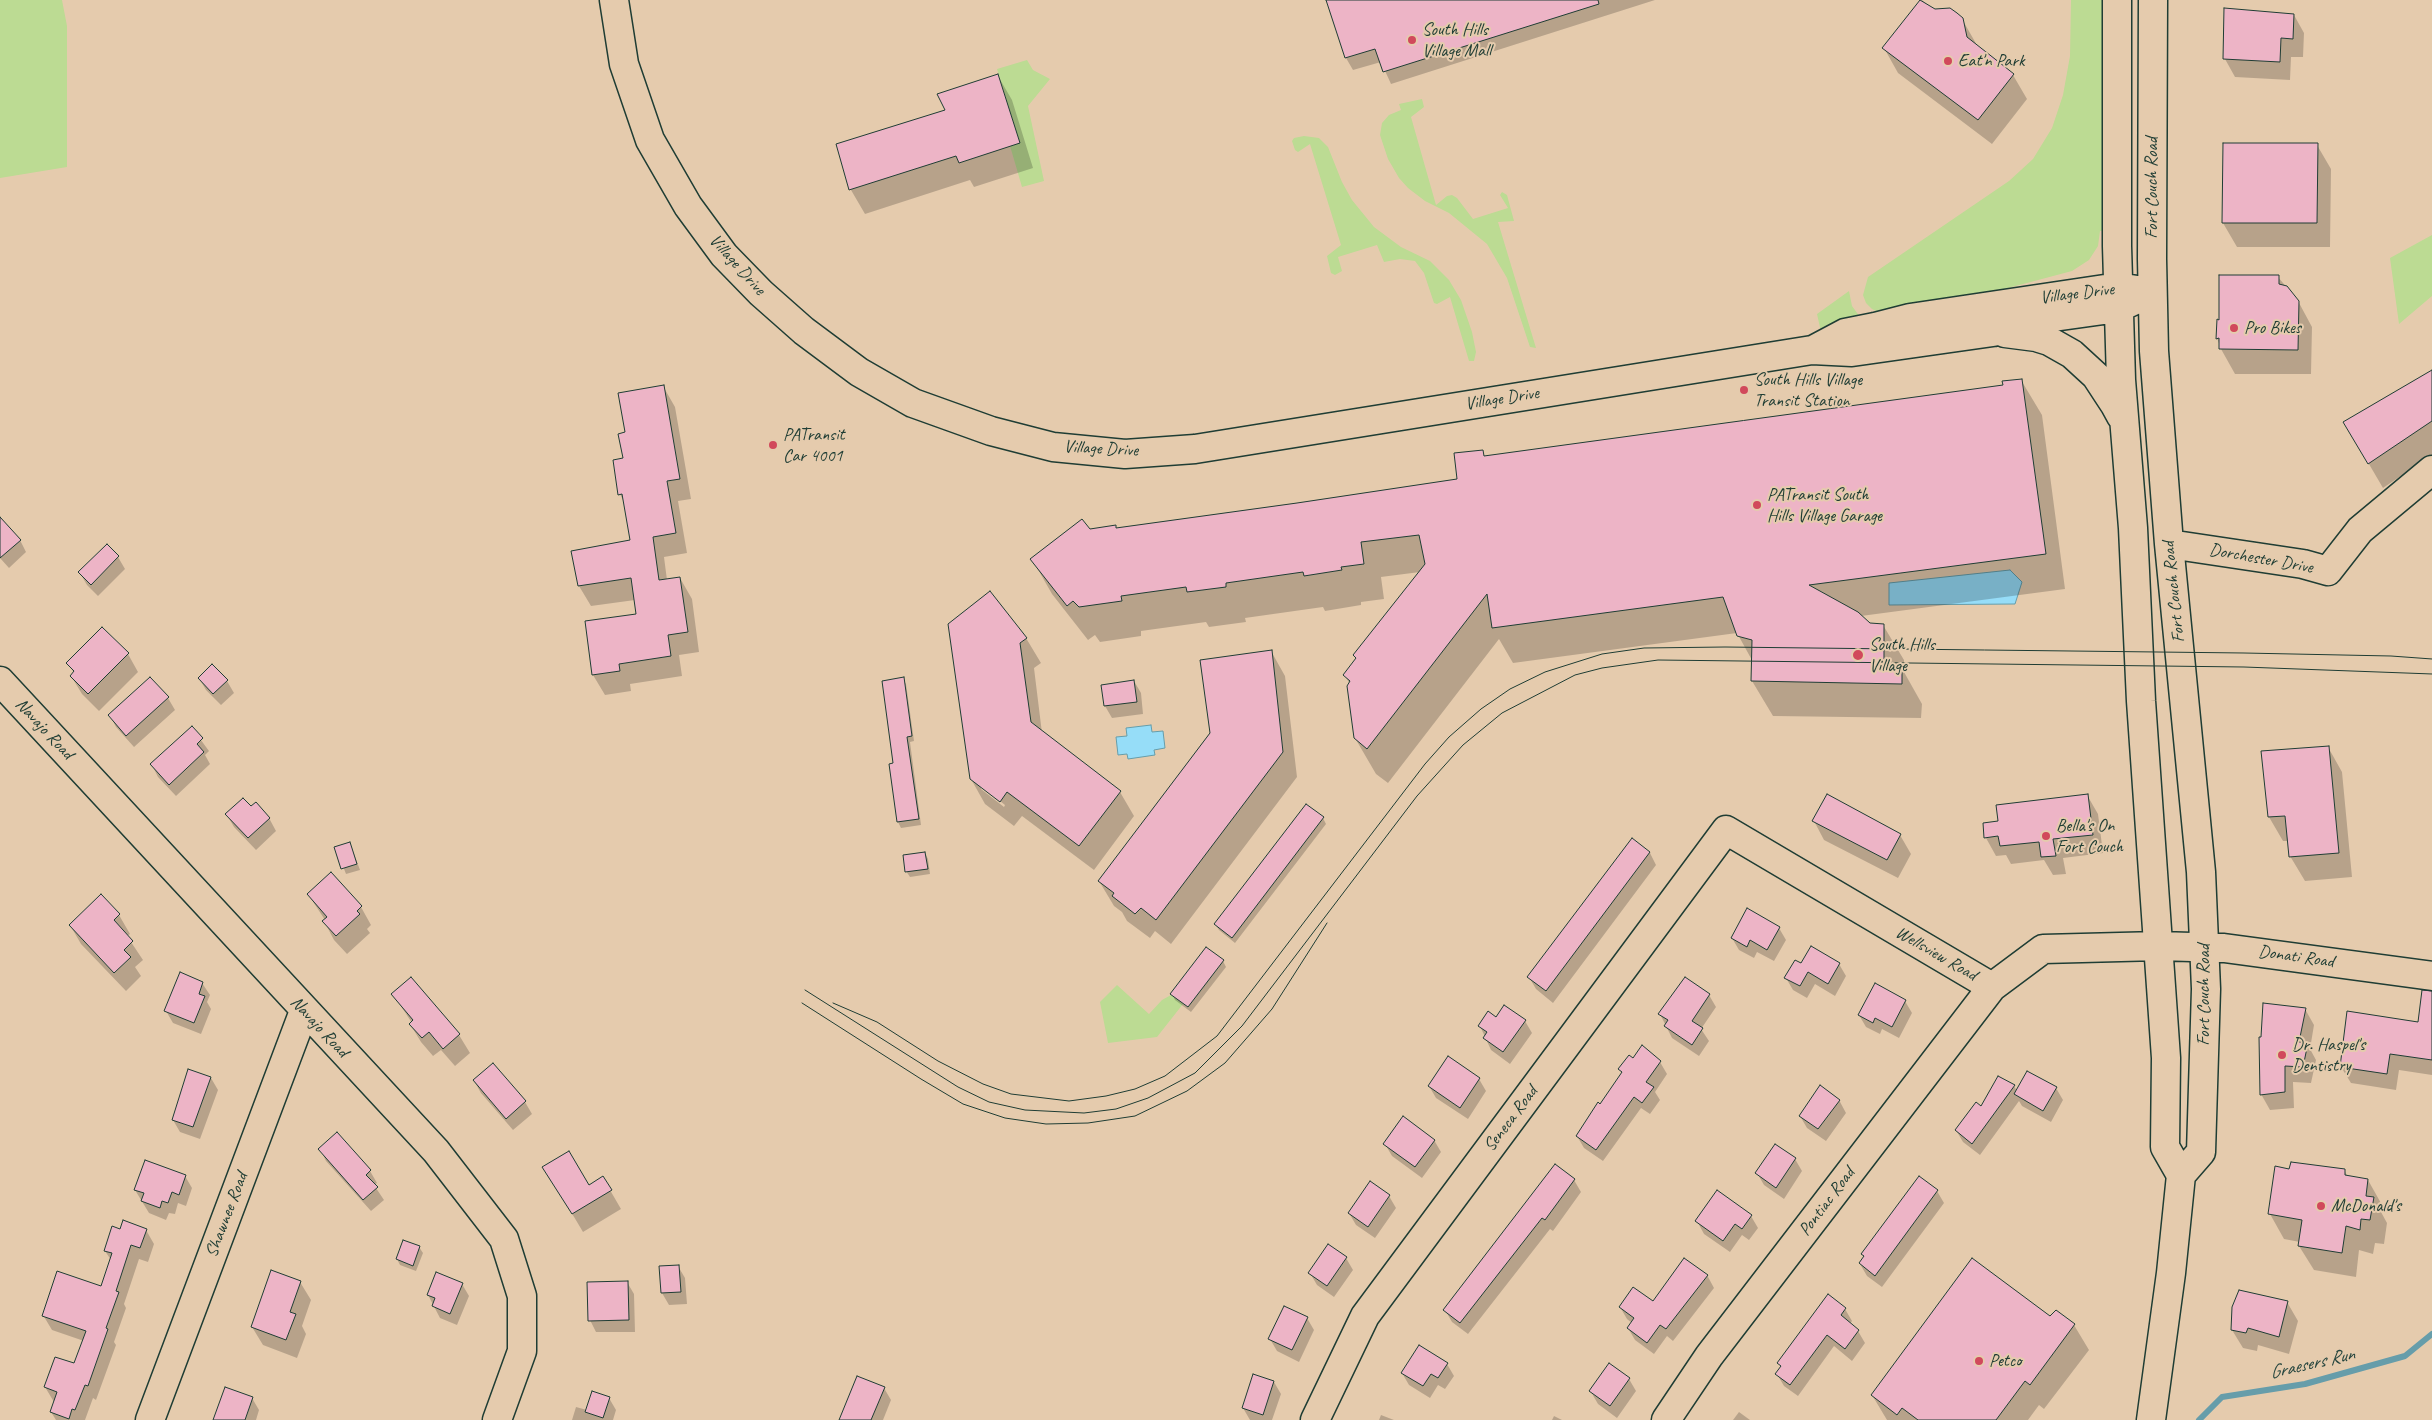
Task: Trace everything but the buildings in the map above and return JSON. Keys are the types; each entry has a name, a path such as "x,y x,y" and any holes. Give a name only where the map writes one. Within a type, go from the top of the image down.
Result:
{"street":[{"name":"Village Drive","path":"614,0 624,64 650,140 688,206 724,255 789,318 859,372 913,403 991,431 1053,447 1125,454 1195,448 1812,350 1852,352 1993,332 2118,298 2152,292"},
{"name":"Fort Couch Road","path":"2117,0 2118,298 2133,528 2141,701 2166,1058 2165,1147 2181,1175 2201,1152 2205,1061 2204,947 2201,872 2161,452 2152,292 2153,0"},
{"name":"Village Drive","path":"1812,350 1845,333 1910,318 2118,298"},
{"path":"1993,332 2036,336 2050,341 2072,354 2096,376 2106,389 2116,404 2126,428"},
{"name":"Dorchester Drive","path":"2169,544 2302,564 2328,571 2360,530 2432,470"},
{"name":"Navajo Road","path":"0,681 304,1011 436,1151 504,1239 522,1296 522,1351 497,1420"},
{"name":"Wellsview Road","path":"1726,830 1992,987 2044,950 2159,946"},
{"name":"Seneca Road","path":"1315,1420 1365,1316 1726,830"},
{"name":"Donati Road","path":"2159,946 2244,950 2432,976"},
{"name":"Pontiac Road","path":"1666,1420 1709,1356 1992,987"},
{"name":"Shawnee Road","path":"150,1420 304,1011"},
{"path":"2152,1420 2181,1175"}],"green space":[{"path":"0,0 62,0 67,26 67,167 0,178"},
{"path":"2071,0 2105,0 2104,231 2100,231 2098,246 2089,260 2072,271 1978,296 1880,313 1872,309 1866,303 1863,295 1868,277 2009,181 2033,159 2052,128 2063,95 2070,56"},
{"path":"1027,60 1033,70 1050,79 1028,106 1044,181 1022,187 1010,146 1020,143 997,69"},
{"path":"1422,99 1424,107 1411,117 1436,205 1447,196 1452,195 1457,198 1473,219 1508,208 1500,195 1502,192 1507,195 1514,221 1498,222 1536,348 1530,347 1507,278 1487,244 1449,213 1425,201 1408,188 1399,178 1388,159 1380,135 1382,123 1389,115 1401,110 1399,104"},
{"path":"1304,136 1319,138 1328,147 1342,182 1352,200 1374,227 1401,247 1430,261 1449,280 1461,300 1472,332 1476,352 1474,361 1469,361 1450,297 1437,304 1434,303 1424,273 1415,261 1400,259 1384,262 1377,245 1338,257 1342,271 1335,275 1331,273 1327,256 1341,245 1310,144 1298,152 1295,150 1292,141 1294,138"},
{"path":"2432,235 2432,296 2399,324 2390,258"},
{"path":"1849,291 1852,306 1860,317 1821,332 1817,314"},
{"path":"1117,985 1149,1014 1162,1000 1171,995 1183,1004 1157,1037 1108,1043 1100,1002"}],"water":[{"path":"2010,570 2022,582 2015,604 1889,605 1889,583"},
{"path":"1151,725 1152,732 1163,731 1165,748 1154,750 1155,755 1128,759 1127,754 1118,755 1116,737 1127,736 1126,728"}],"waterway":[{"name":"Graesers Run","path":"2199,1420 2222,1397 2305,1384 2405,1356 2432,1334"}],"tram line":[{"path":"833,1003 877,1022 938,1061 983,1084 1011,1094 1069,1101 1106,1096 1135,1089 1165,1076 1217,1036 1425,764 1449,737 1481,709 1510,689 1545,672 1602,654 1644,648 1725,647 2244,653 2391,656 2432,659"},
{"path":"805,990 958,1087 989,1102 1025,1110 1084,1113 1116,1109 1148,1098 1195,1073 1242,1026 1417,796 1463,745 1502,713 1575,675 1602,668 1658,660 2244,667 2432,674"},
{"path":"802,1003 963,1104 1005,1118 1046,1124 1088,1123 1135,1116 1187,1091 1225,1063 1272,1009 1327,923"}],"place":[{"name":"South Hills Village Mall","path":"1412,40"},
{"name":"Eat'n Park","path":"1948,61"},
{"name":"Pro Bikes","path":"2234,328"},
{"name":"South Hills Village Transit Station","path":"1744,390"},
{"name":"PATransit Car 4001","path":"773,445"},
{"name":"PATransit South Hills Village Garage","path":"1757,505"},
{"name":"South Hills Village","path":"1858,655"},
{"name":"Bella's On Fort Couch","path":"2046,836"},
{"name":"Dr. Haspel's Dentistry","path":"2282,1055"},
{"name":"McDonald's","path":"2321,1206"},
{"name":"Petco","path":"1979,1361"}]}
